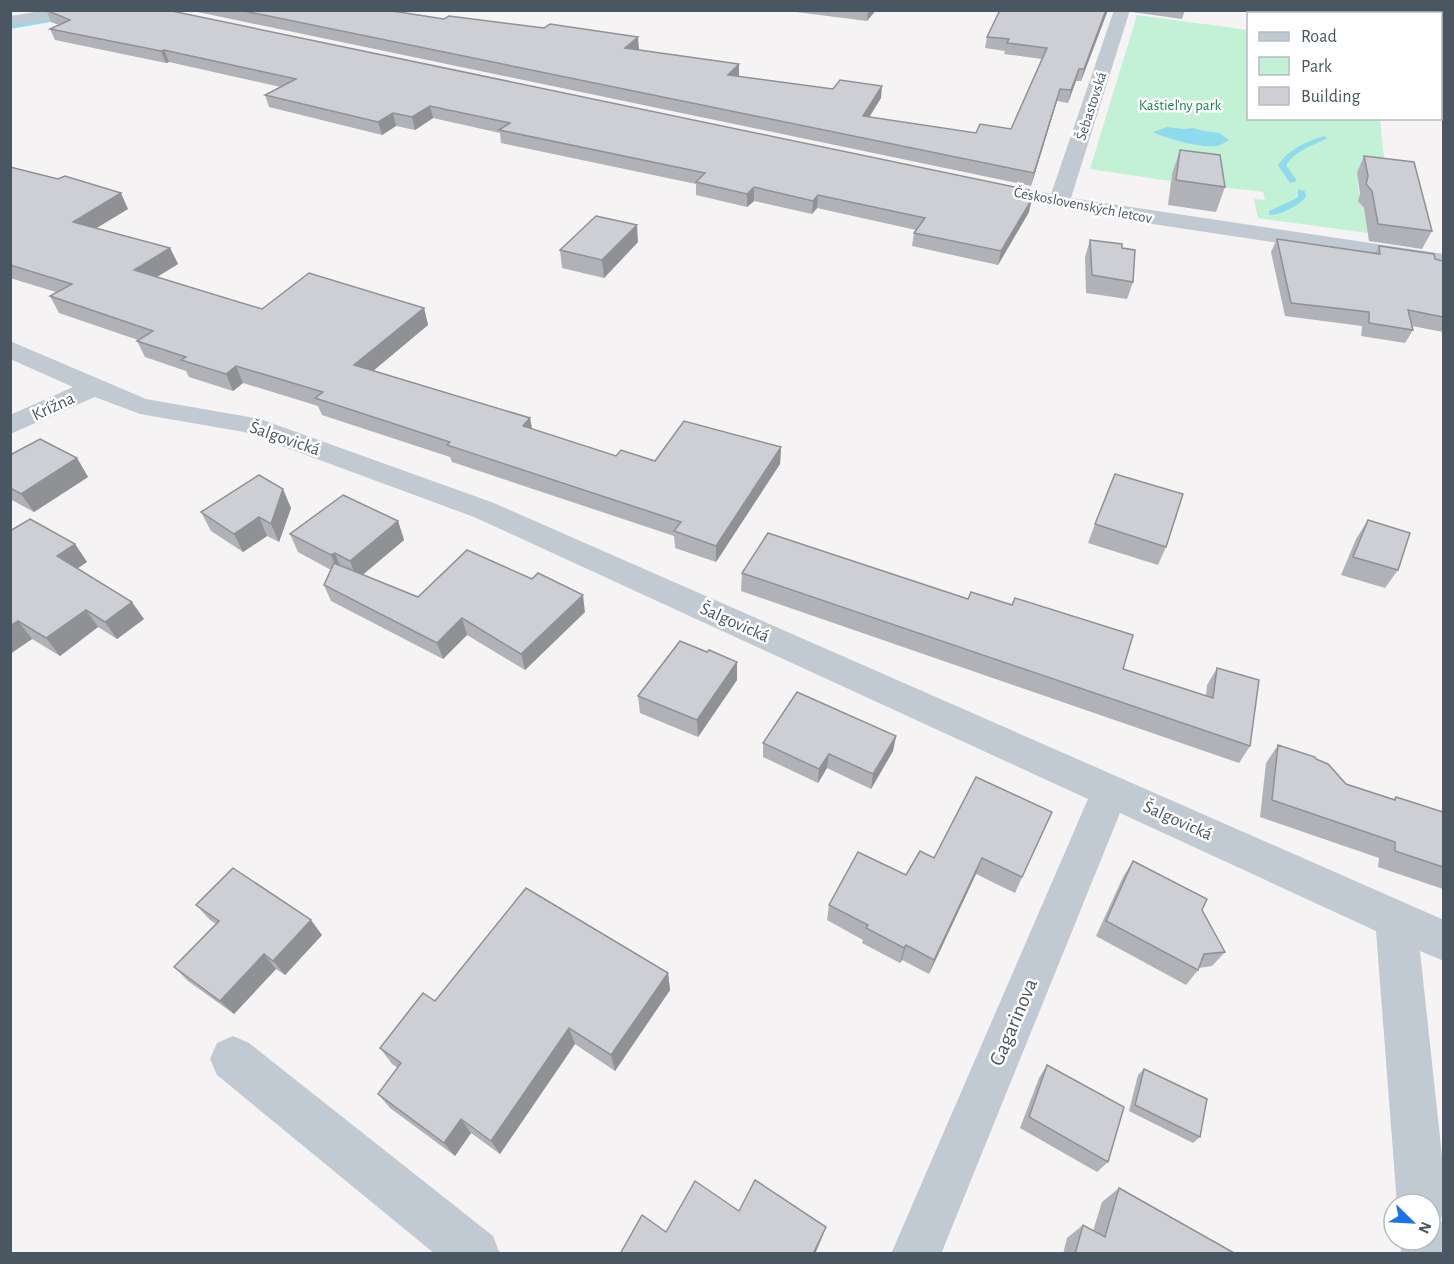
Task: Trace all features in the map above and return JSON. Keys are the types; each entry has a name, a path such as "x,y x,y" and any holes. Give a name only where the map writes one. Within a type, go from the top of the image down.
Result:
{"street":[{"path":"10,21 80,10"},
{"name":"Šebastovská","path":"1059,202 1122,10"},
{"name":"Československých letcov","path":"966,182 1118,213 1443,261"},
{"name":"Šalgovická","path":"10,348 29,359 140,406 250,425 484,510 1443,941"},
{"name":"Krížna","path":"10,426 95,387"},
{"name":"Gagarinova","path":"916,1254 1111,790"},
{"path":"1395,919 1421,1192"},
{"path":"233,1059 475,1254"}],"green space":[{"name":"Kaštieľny park","path":"1137,15 1247,30 1247,120 1380,120 1386,177 1357,172 1360,203 1368,215 1368,233 1258,218 1254,199 1265,200 1263,192 1213,186 1172,175 1170,181 1090,169"}],"water":[{"path":"1167,127 1194,128 1219,133 1229,140 1217,146 1202,146 1153,132"}],"building":[{"path":"46,10 167,10 1029,190 1026,198 1032,199 1001,251 914,233 925,218 818,195 813,201 754,187 747,194 696,182 705,173 499,130 510,123 430,106 412,117 393,113 378,122 265,95 296,79 164,50 50,29 70,20"},
{"path":"239,10 386,10 444,19 449,16 544,28 550,24 638,37 625,48 739,64 728,75 833,89 840,80 882,86 863,116 976,133 980,124 1011,129 1047,48 1007,43 1009,39 987,37 1000,10 1106,10 1084,69 1079,69 1071,90 1060,89 1034,173"},
{"path":"1180,150 1220,155 1225,187 1176,180"},
{"path":"1364,156 1414,162 1432,231 1378,224 1372,191 1366,184 1368,176"},
{"path":"10,167 58,179 65,176 121,193 73,222 170,248 134,270 262,309 309,273 424,308 354,365 530,418 523,426 616,456 621,450 655,461 684,421 781,447 716,546 674,531 681,522 447,445 450,442 315,398 323,392 236,366 226,374 181,360 186,357 137,341 153,331 50,296 72,284 10,265"},
{"path":"596,216 637,225 602,260 560,250"},
{"path":"1277,239 1380,254 1379,246 1434,254 1435,259 1443,261 1443,317 1408,310 1413,330 1369,323 1369,312 1291,303"},
{"path":"1090,240 1122,244 1122,248 1135,250 1133,282 1092,275"},
{"path":"40,439 77,458 21,494 10,488 10,455"},
{"path":"1115,474 1183,494 1166,547 1095,524"},
{"path":"259,475 283,489 271,524 259,517 234,534 201,512"},
{"path":"343,495 398,521 350,561 335,553 331,555 290,534"},
{"path":"30,519 75,544 57,556 132,602 105,622 86,610 46,638 18,621 10,626 10,531"},
{"path":"1368,520 1410,533 1398,570 1353,557"},
{"path":"768,533 968,599 971,592 1012,605 1015,598 1133,635 1123,669 1213,698 1217,668 1259,680 1250,746 742,573"},
{"path":"467,550 532,579 538,573 583,595 521,654 462,618 437,643 324,585 334,563 418,597"},
{"path":"680,641 737,662 697,720 638,696"},
{"path":"797,692 896,736 873,774 829,754 819,769 763,743"},
{"path":"1278,745 1315,757 1328,764 1346,784 1443,812 1443,867 1395,851 1395,842 1272,800"},
{"path":"976,777 1052,812 1022,877 982,858 934,960 906,945 904,948 866,928 868,925 829,905 858,852 906,875 920,851 934,858"},
{"path":"1133,861 1207,899 1202,910 1225,952 1204,954 1198,970 1106,921"},
{"path":"233,868 311,920 273,961 264,954 220,1001 174,967 219,921 196,905"},
{"path":"526,888 668,973 611,1055 569,1028 491,1141 461,1119 444,1143 378,1094 401,1063 380,1048 423,993 435,1001"},
{"path":"1047,1065 1124,1107 1108,1162 1029,1117"},
{"path":"1144,1069 1207,1099 1200,1137 1135,1105"},
{"path":"755,1180 826,1227 813,1254 620,1254 642,1215 666,1232 695,1181 739,1211"},
{"path":"1119,1188 1236,1254 1075,1254 1083,1225 1105,1237"}],"waterway":[{"path":"10,27 66,18"},
{"path":"1293,181 1282,165 1285,160 1300,148 1324,138"},
{"path":"1272,213 1298,201 1302,197 1301,191"}]}
